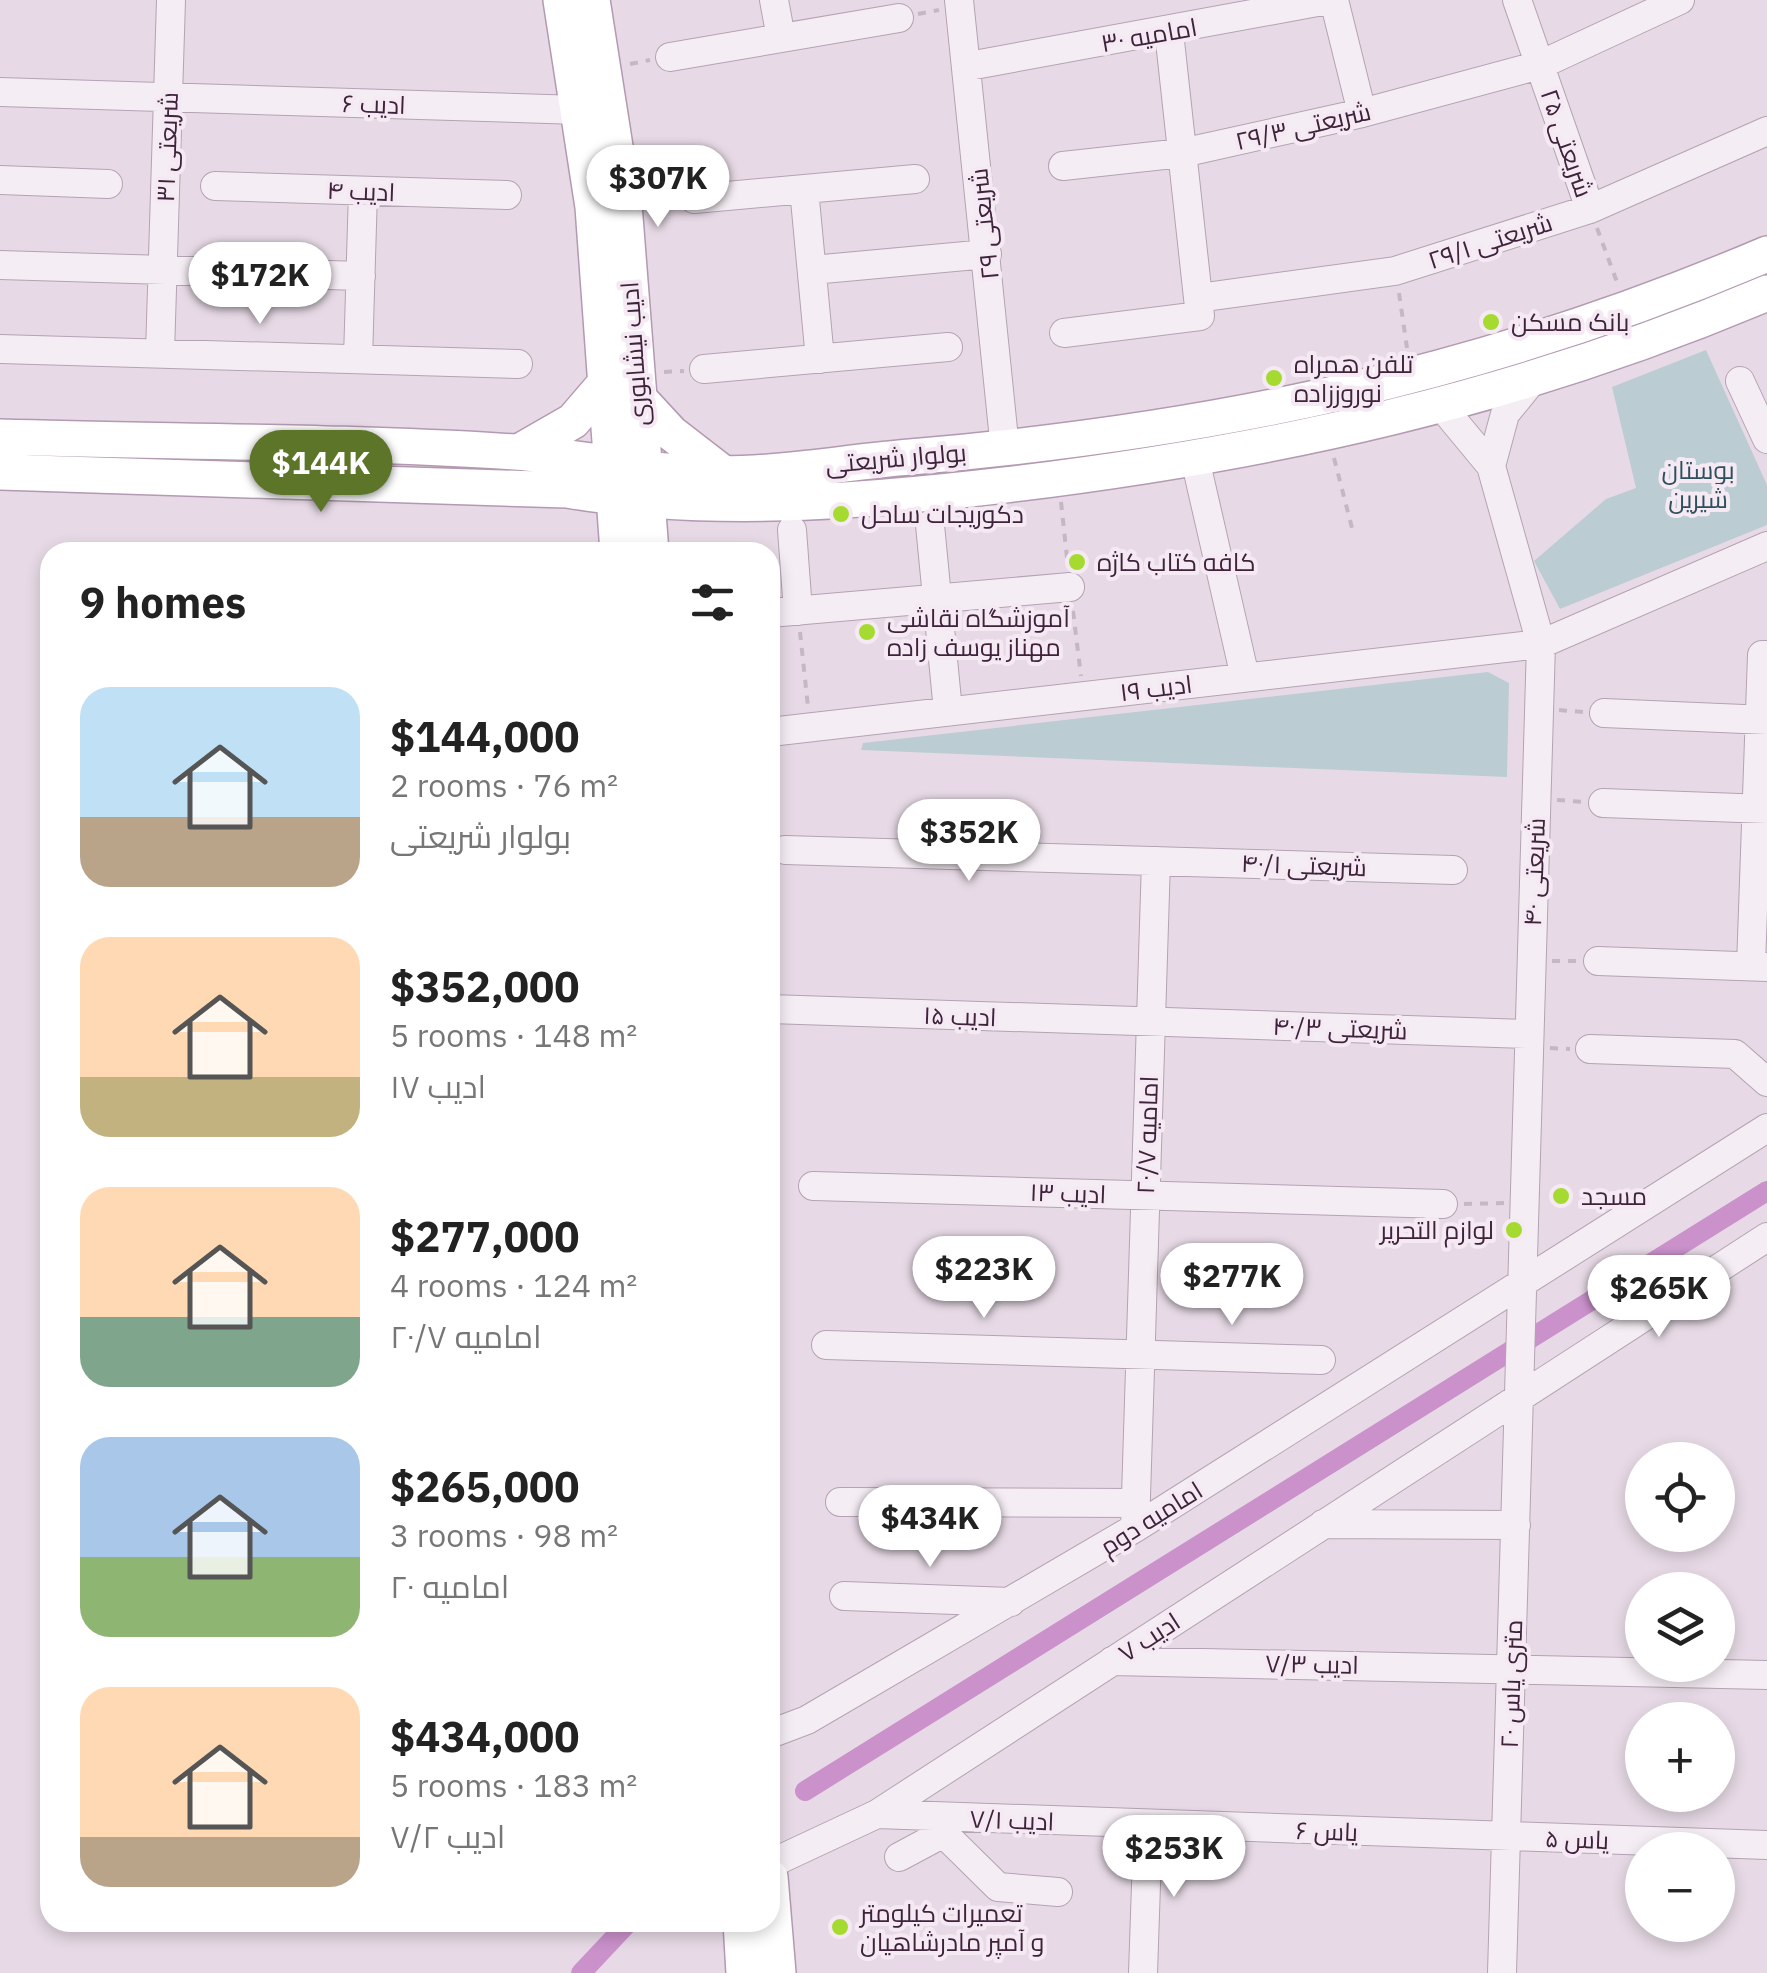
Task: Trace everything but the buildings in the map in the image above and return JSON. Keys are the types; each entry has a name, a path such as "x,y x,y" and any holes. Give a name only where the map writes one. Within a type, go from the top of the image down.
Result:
{"main road":[{"name":"ادیب نیشابوری","path":"560,0 624,385"},
{"name":"ادیب نیشابوری","path":"592,0 624,204 628,484"},
{"name":"بولوار شریعتی","path":"0,472 567,490 1005,449 1224,420 1434,373 1618,314 1767,254"},
{"name":"بولوار شریعتی","path":"0,437 519,452 628,484 718,503 929,494 1196,459 1443,408 1532,381 1767,293"},
{"path":"519,452 624,385 671,432 724,474"},
{"path":"619,542 628,484"},
{"path":"628,484 647,542"},
{"path":"742,1932 744,1973"},
{"path":"775,1932 778,1973"}],"street":[{"name":"شریعتی ۳۱","path":"160,353 171,0"},
{"path":"774,0 781,38"},
{"path":"1331,0 1362,113"},
{"name":"امامیه ۳۰","path":"969,66 1331,0"},
{"name":"شریعتی ۲۵","path":"1517,0 1590,208"},
{"name":"شریعتی ۲۹/۳","path":"1063,166 1182,153 1362,113 1540,65 1680,0"},
{"name":"شریعتی ۲۹","path":"959,2 969,66 1005,449"},
{"path":"670,57 899,18"},
{"path":"1169,32 1199,307"},
{"name":"ادیب ۶","path":"0,92 579,110"},
{"name":"شریعتی ۲۹/۱","path":"1064,332 1396,271 1590,208 1767,131"},
{"path":"694,200 915,179"},
{"path":"0,180 108,184"},
{"name":"ادیب ۴","path":"215,186 507,195"},
{"path":"804,189 820,358"},
{"path":"358,359 363,191"},
{"path":"812,270 987,254"},
{"path":"0,265 361,276"},
{"path":"704,369 948,347"},
{"path":"0,349 518,364"},
{"path":"1491,466 1505,414 1532,381"},
{"path":"1740,381 1767,440"},
{"name":"شریعتی ۴۰","path":"1443,408 1491,466 1541,644 1520,1395"},
{"path":"1196,459 1245,677"},
{"path":"930,525 948,711"},
{"path":"792,530 784,612 1070,587"},
{"name":"ادیب ۱۹","path":"780,731 1541,644 1767,546"},
{"path":"1598,962 1759,967 1764,655"},
{"path":"1604,713 1763,720"},
{"path":"1602,803 1762,808"},
{"name":"شریعتی ۴۰/۱","path":"785,850 1453,870"},
{"name":"امامیه ۲۰/۷","path":"1136,1516 1156,861"},
{"name":"ادیب ۱۵","path":"780,1009 1150,1023"},
{"name":"شریعتی ۴۰/۳","path":"1150,1023 1529,1041"},
{"path":"1590,1049 1735,1054 1767,1082"},
{"name":"امامیه دوم","path":"780,1730 807,1720 1013,1602 1136,1516 1522,1285 1767,1128"},
{"name":"ادیب ۱۳","path":"813,1186 1443,1204"},
{"name":"ادیب ۷","path":"780,1859 877,1814 1767,1237"},
{"path":"826,1345 1321,1360"},
{"name":"۲۰ متری یاس","path":"1502,1973 1520,1395"},
{"path":"840,1502 1136,1516"},
{"path":"1322,1524 1516,1525"},
{"path":"844,1596 1013,1602"},
{"name":"ادیب ۷/۳","path":"1112,1662 1767,1675"},
{"name":"ادیب ۷/۱","path":"877,1814 935,1826 1148,1826"},
{"path":"899,1856 935,1826 998,1888 1058,1892"},
{"path":"1143,1973 1148,1826"},
{"name":"یاس ۶","path":"1148,1826 1506,1837"},
{"name":"یاس ۵","path":"1506,1837 1767,1845"}],"path":[{"path":"899,18 959,2"},
{"path":"604,68 670,57"},
{"name":"شریعتی ۲۵","path":"1590,208 1618,285"},
{"path":"1396,271 1408,352"},
{"path":"624,385 704,369"},
{"path":"1328,434 1352,528"},
{"path":"784,612 810,727"},
{"path":"1539,710 1604,713"},
{"path":"1536,799 1602,803"},
{"path":"1532,960 1598,962"},
{"path":"1529,1041 1590,1049"},
{"path":"1443,1204 1524,1203"}],"green space":[{"name":"بوستان شیرین","path":"1706,350 1767,485 1767,525 1560,609 1534,561 1606,499 1636,488 1612,387"},
{"path":"1488,672 1509,683 1507,777 861,750 863,743"}],"waterway":[{"path":"805,1791 1767,1191"},
{"path":"581,1973 620,1932"}],"place":[{"name":"بانک مسکن","path":"1491,322"},
{"name":"تلفن همراه نوروززاده","path":"1274,378"},
{"name":"دکوریجات ساحل","path":"841,514"},
{"name":"کافه کتاب کاژه","path":"1077,562"},
{"name":"آموزشگاه نقاشی مهناز یوسف زاده","path":"867,632"},
{"name":"مسجد","path":"1561,1196"},
{"name":"لوازم التحریر","path":"1514,1230"},
{"name":"تعمیرات کیلومتر و آمپر مادرشاهیان","path":"840,1927"}]}
